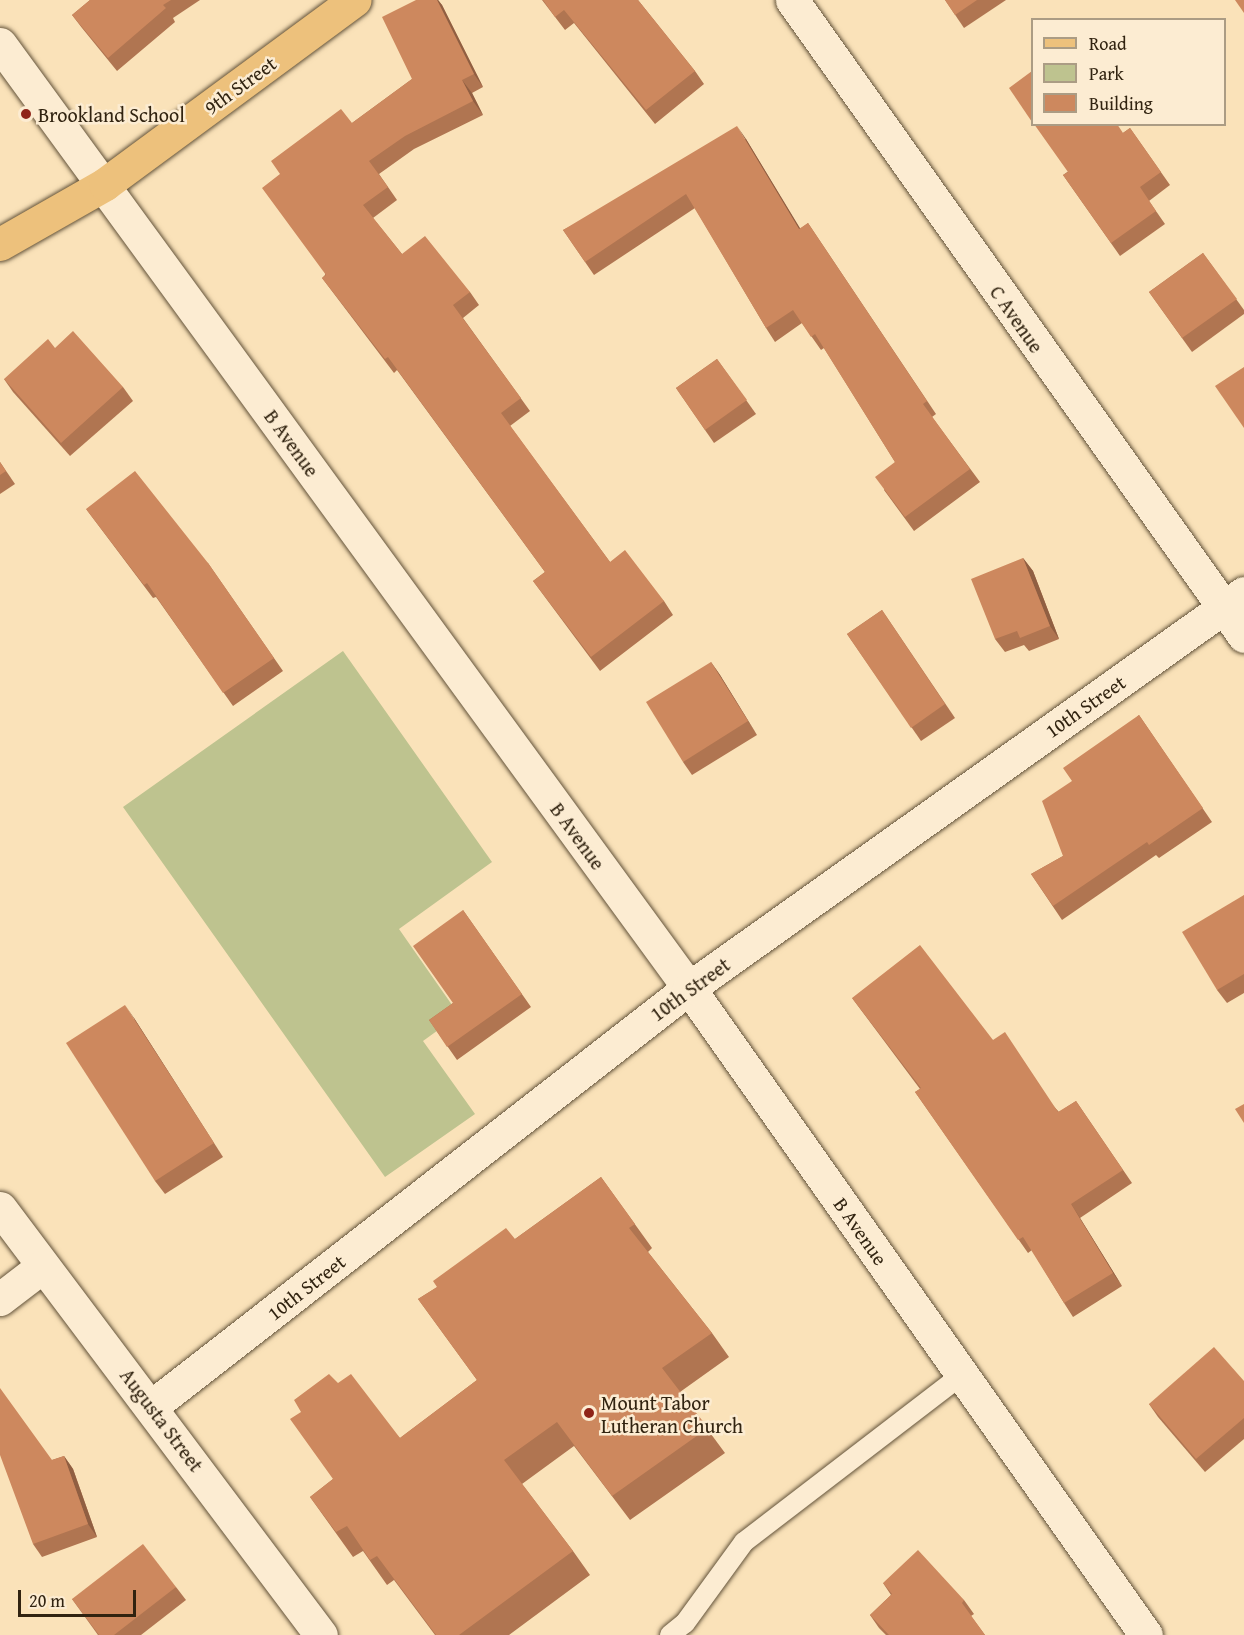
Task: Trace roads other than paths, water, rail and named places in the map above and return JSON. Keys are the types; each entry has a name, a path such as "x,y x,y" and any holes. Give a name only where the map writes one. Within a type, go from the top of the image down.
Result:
{"main road":[{"name":"9th Street","path":"0,244 105,184 355,0"}],"street":[{"name":"C Avenue","path":"792,0 1233,601 1244,636"},
{"name":"B Avenue","path":"0,44 105,184 689,988 1146,1635"},
{"name":"10th Street","path":"152,1406 689,988 1233,601"},
{"name":"Augusta Street","path":"0,1208 152,1406 321,1635"},
{"path":"0,1299 44,1266"}],"lane":[{"path":"670,1635 685,1623 744,1542 962,1375"}],"place":[{"name":"Brookland School","path":"26,114"},
{"name":"Mount Tabor Lutheran Church","path":"589,1413"}]}
